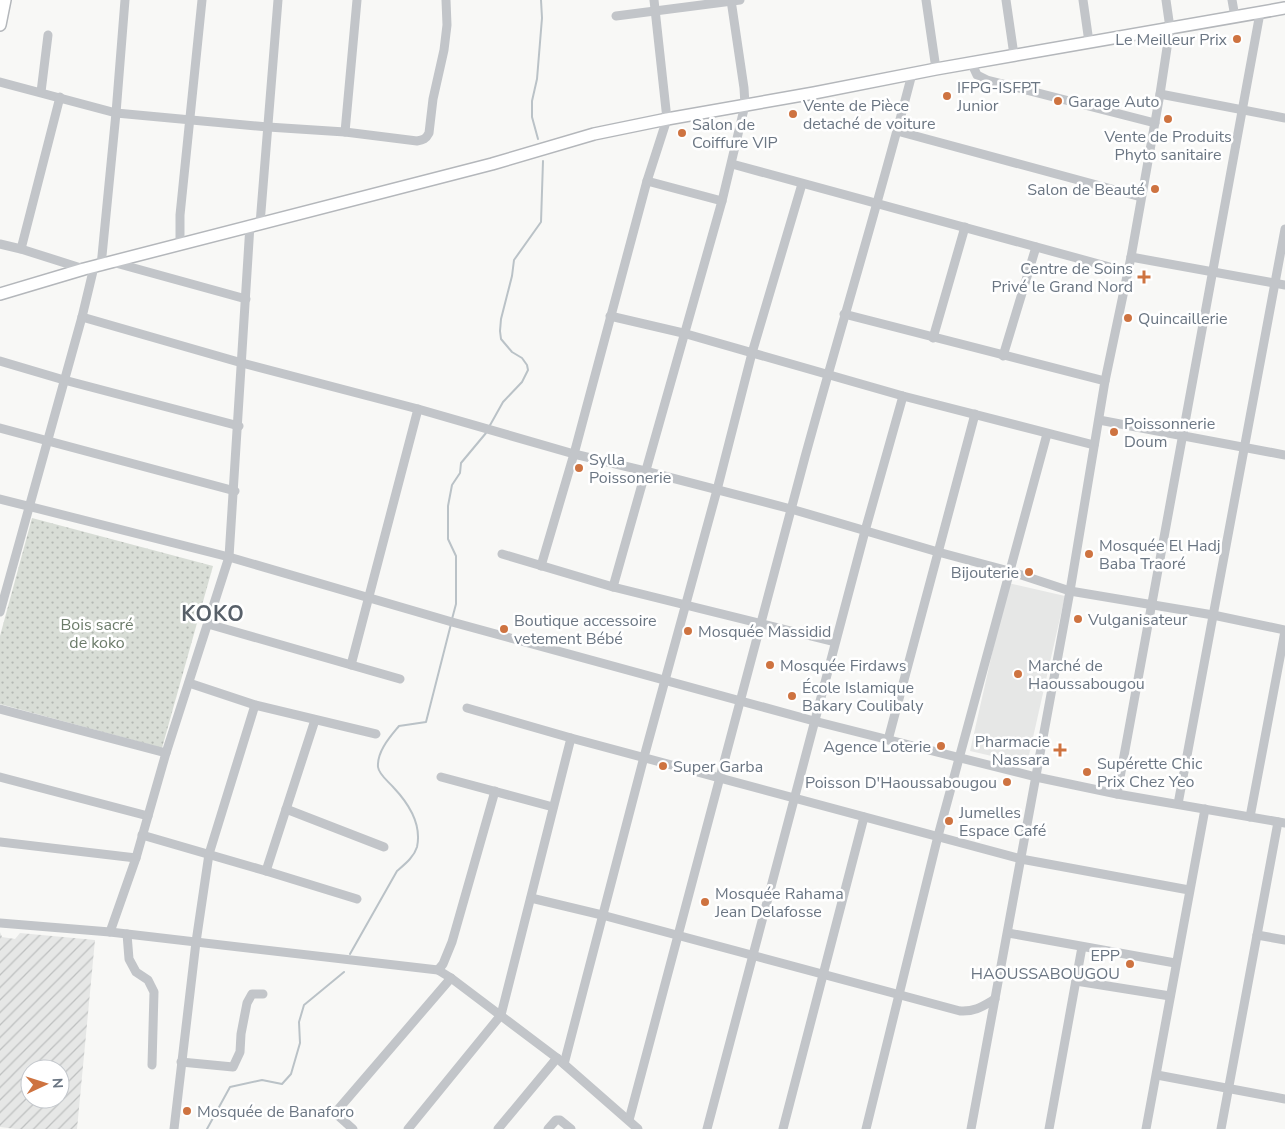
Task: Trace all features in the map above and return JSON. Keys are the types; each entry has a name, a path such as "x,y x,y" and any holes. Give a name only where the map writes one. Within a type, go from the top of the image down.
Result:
{"main road":[{"path":"0,25 5,0"},
{"path":"0,294 93,267 492,164 594,134 936,68 1285,8"}],"street":[{"path":"0,612 82,317 93,267 116,113 125,0"},
{"path":"180,246 180,215 202,0"},
{"path":"110,932 136,858 166,752 230,557 246,299 268,127 278,0"},
{"path":"345,132 357,0"},
{"path":"0,82 116,113 345,132 417,141 427,137 431,124 433,99 444,50 447,25 446,0"},
{"path":"540,566 574,454 647,182 667,119 654,0"},
{"path":"613,587 644,471 722,201 745,105 734,0 616,16"},
{"path":"926,0 936,68"},
{"path":"1006,0 1014,55"},
{"path":"1083,0 1089,42"},
{"path":"971,1129 1070,591 1105,381 1131,257 1155,123 1170,28 1166,0"},
{"path":"1232,0 1235,18"},
{"path":"1117,794 1260,13"},
{"path":"42,92 48,34"},
{"path":"971,62 977,75 987,80 1155,123"},
{"path":"629,1120 827,374 877,204 912,74"},
{"path":"1160,94 1285,118"},
{"path":"21,249 60,97"},
{"path":"897,131 1142,197"},
{"path":"732,164 1128,272"},
{"path":"647,182 722,201"},
{"path":"498,1129 560,1061 602,915 664,680 717,490 752,353 802,184"},
{"path":"933,338 965,227"},
{"path":"1178,804 1285,229"},
{"path":"0,244 93,267"},
{"path":"1003,356 1036,247"},
{"path":"1131,257 1285,285"},
{"path":"112,262 246,299"},
{"path":"844,314 1105,381"},
{"path":"610,316 683,333 903,396 1094,445"},
{"path":"82,317 242,363 418,409 574,454 791,509 1009,571 1070,591 1213,615 1285,631 1250,817"},
{"path":"0,361 64,380 239,426"},
{"path":"707,1129 835,642 903,396"},
{"path":"351,665 418,409"},
{"path":"888,740 975,414"},
{"path":"1099,420 1285,455"},
{"path":"0,428 235,491"},
{"path":"866,1129 938,836 1047,434"},
{"path":"0,499 230,557 452,622 888,740 1036,777 1117,794 1282,822 1258,934 1221,1129"},
{"path":"502,554 613,587 835,642"},
{"path":"208,624 400,679"},
{"path":"189,683 255,705 376,734"},
{"path":"174,1129 196,942 209,854 255,705"},
{"path":"467,708 571,738 794,796 1021,859 1189,890"},
{"path":"0,709 166,752"},
{"path":"266,871 315,720"},
{"path":"408,1129 501,1015 571,738"},
{"path":"0,777 148,816"},
{"path":"440,777 554,806"},
{"path":"438,970 452,942 495,791"},
{"path":"286,809 384,848"},
{"path":"1146,1129 1205,809"},
{"path":"784,1129 864,816"},
{"path":"142,835 357,899"},
{"path":"0,842 136,858"},
{"path":"531,898 602,915 899,996 965,1011 980,1008 995,999"},
{"path":"0,923 110,932 438,970 501,1015 560,1061 638,1129"},
{"path":"1008,933 1176,963"},
{"path":"128,934 129,959 136,972 148,980 154,992 152,1065"},
{"path":"1258,934 1285,940"},
{"path":"1049,1129 1082,947"},
{"path":"353,1129 335,1113 451,978"},
{"path":"1076,980 1170,996"},
{"path":"181,1062 233,1067 240,1052 240,1034 247,1004 252,994 263,994"},
{"path":"1157,1075 1285,1099"},
{"path":"548,1129 556,1120 560,1120 571,1129"}],"shaded area":[{"name":"Marché de Haoussabougou","path":"1008,583 1065,596 1027,764 970,751"},
{"path":"0,932 2,937 15,939 20,933 95,940 77,1129 16,1129 0,1127"}],"green space":[{"name":"Bois sacré de koko","path":"32,518 213,566 162,748 0,704 0,636"}],"waterway":[{"path":"538,139 532,117 532,101 537,79 542,18 541,0"},
{"path":"489,427 503,402 522,382 528,370 522,358 512,352 501,339 500,331 514,260 541,222 543,161"},
{"path":"452,619 456,604 456,556 448,539 448,506 452,485 460,473 461,463 486,433"},
{"path":"350,954 397,871 416,851 418,839 416,822 400,794 380,773 378,761 385,745 399,726 426,722 451,624"},
{"path":"207,1129 230,1087 262,1080 282,1084 291,1074 300,1043 299,1022 304,1005 344,972"}],"place":[{"name":"Le Meilleur Prix","path":"1237,39"},
{"name":"IFPG-ISFPT Junior","path":"947,96"},
{"name":"Garage Auto","path":"1058,101"},
{"name":"Vente de Pièce detaché de voiture","path":"793,114"},
{"name":"Vente de Produits Phyto sanitaire","path":"1168,119"},
{"name":"Salon de Coiffure VIP","path":"682,133"},
{"name":"Salon de Beauté","path":"1155,189"},
{"name":"Centre de Soins Privé le Grand Nord","path":"1144,277"},
{"name":"Quincaillerie","path":"1128,318"},
{"name":"Poissonnerie Doum","path":"1114,432"},
{"name":"Sylla Poissonerie","path":"579,468"},
{"name":"Mosquée El Hadj Baba Traoré","path":"1089,554"},
{"name":"Bijouterie","path":"1029,572"},
{"name":"Vulganisateur","path":"1078,619"},
{"name":"Boutique accessoire vetement Bébé","path":"504,629"},
{"name":"Mosquée Massidid","path":"688,631"},
{"name":"Mosquée Firdaws","path":"770,665"},
{"name":"Marché de Haoussabougou","path":"1018,674"},
{"name":"École Islamique Bakary Coulibaly","path":"792,696"},
{"name":"Agence Loterie","path":"941,746"},
{"name":"Pharmacie Nassara","path":"1060,750"},
{"name":"Super Garba","path":"663,766"},
{"name":"Supérette Chic Prix Chez Yeo","path":"1087,772"},
{"name":"Poisson D'Haoussabougou","path":"1007,782"},
{"name":"Jumelles Espace Café","path":"949,821"},
{"name":"Mosquée Rahama Jean Delafosse","path":"705,902"},
{"name":"EPP HAOUSSABOUGOU","path":"1130,964"},
{"name":"Mosquée de Banaforo","path":"187,1111"}],"district":[{"name":"KOKO","path":"213,614"}]}
